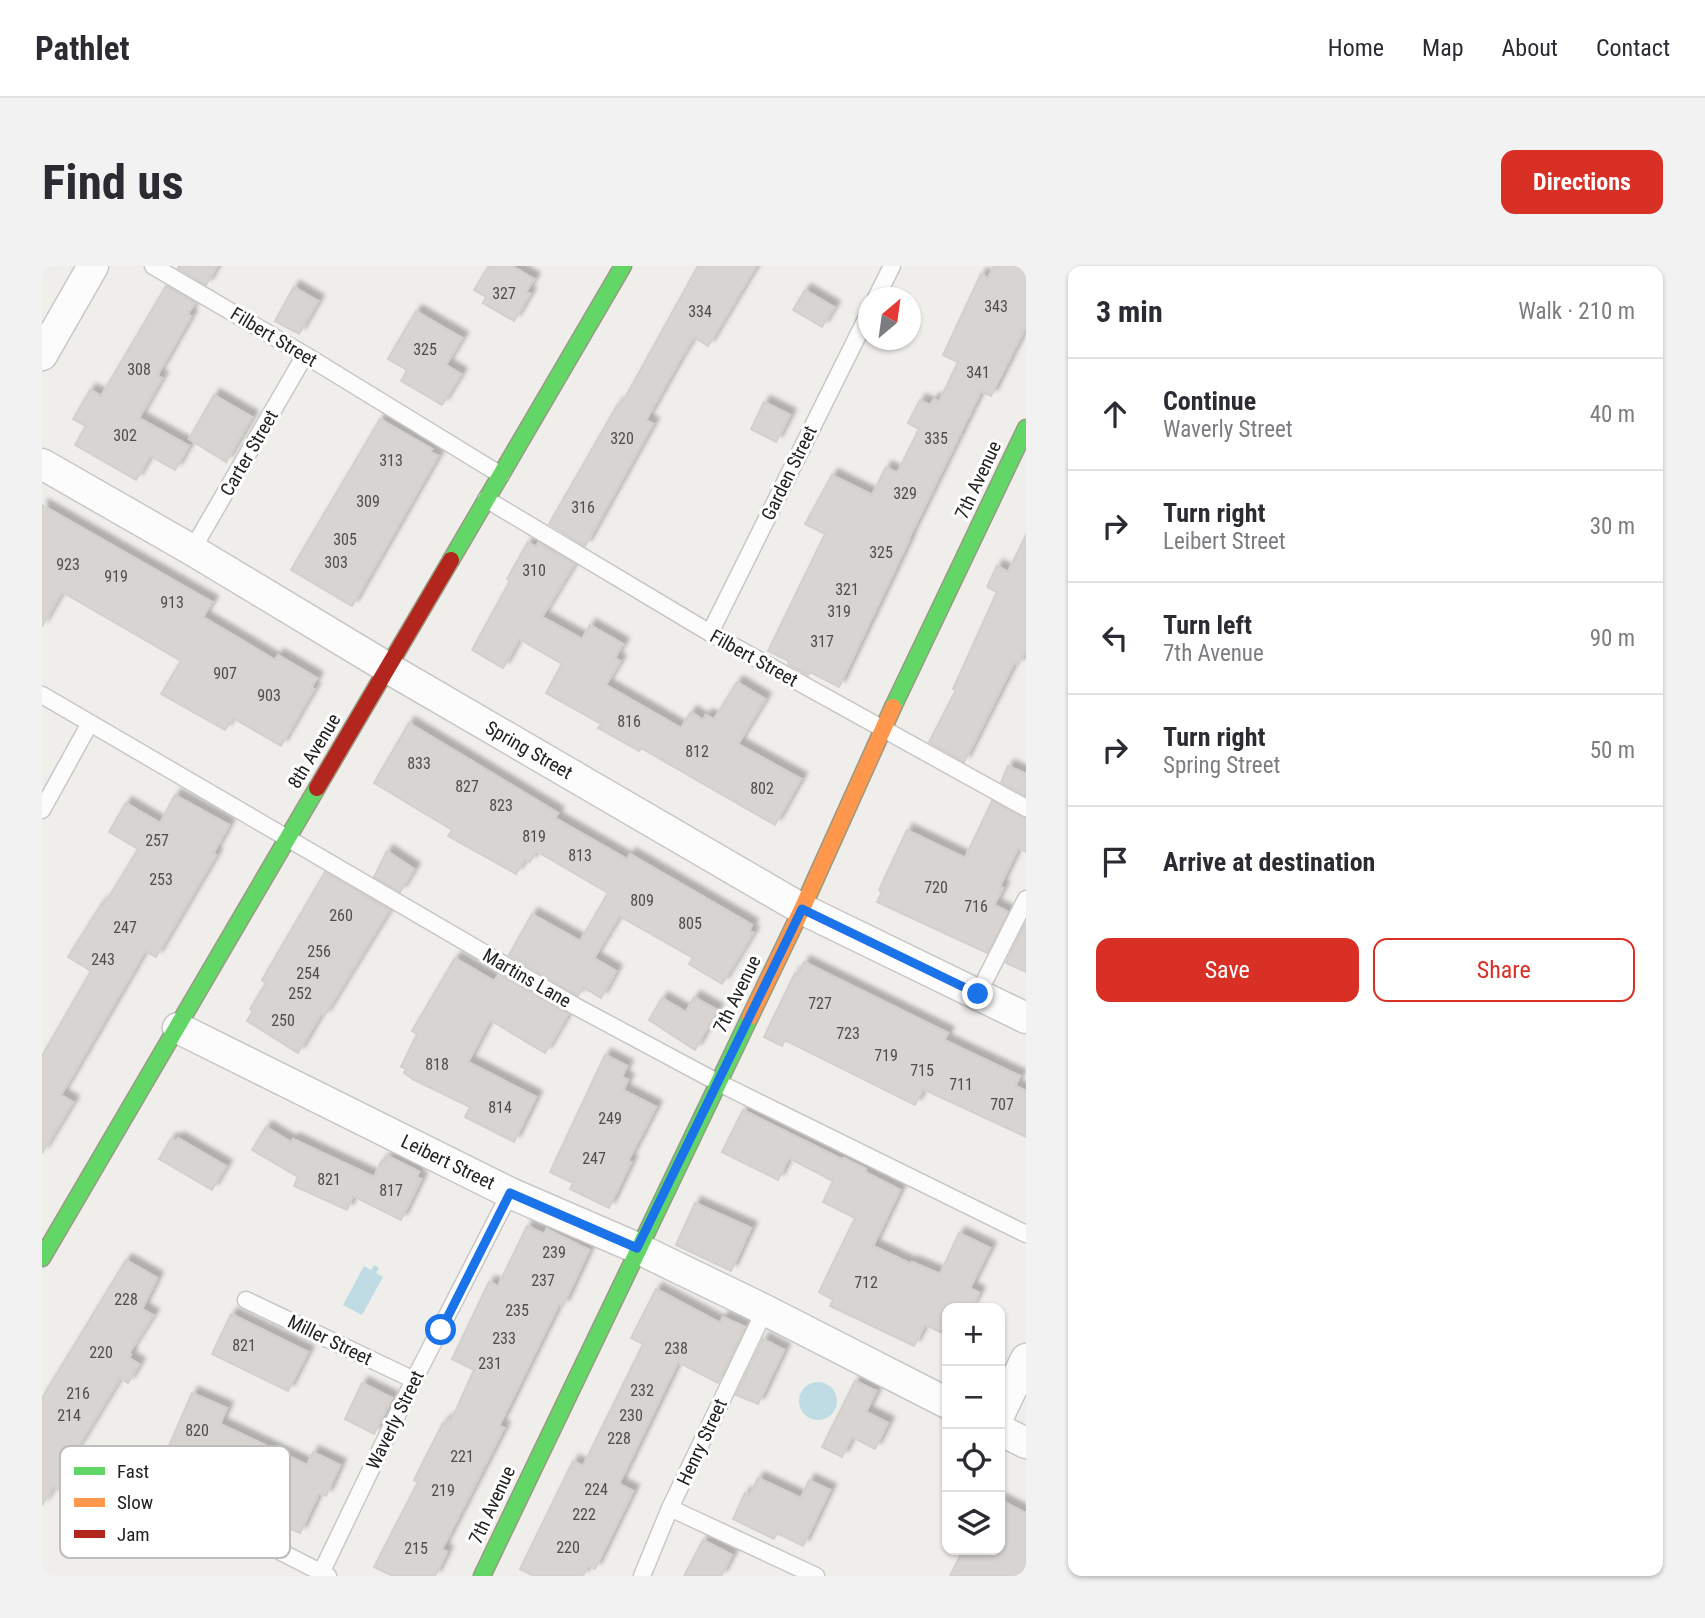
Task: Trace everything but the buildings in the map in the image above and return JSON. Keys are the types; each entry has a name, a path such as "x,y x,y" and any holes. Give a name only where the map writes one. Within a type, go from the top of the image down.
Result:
{"street":[{"path":"42,355 93,266"},
{"name":"8th Avenue","path":"42,1258 501,475 615,269"},
{"name":"7th Avenue","path":"482,1576 637,1248 802,909 882,730 1026,428"},
{"name":"Spring Street","path":"42,464 802,909 1026,1018"},
{"name":"Leibert Street","path":"178,1028 510,1193 637,1248 765,1310 942,1400"},
{"path":"1005,1403 1026,1359"},
{"path":"1005,1432 1026,1443"}],"lane":[{"name":"Filbert Street","path":"153,266 501,475"},
{"path":"882,287 892,266"},
{"name":"Garden Street","path":"710,633 858,335"},
{"name":"Carter Street","path":"192,550 305,355"},
{"name":"Filbert Street","path":"486,499 710,633 1026,808"},
{"name":"Martins Lane","path":"42,695 575,1006 717,1082 1026,1234"},
{"path":"42,810 90,723"},
{"path":"978,994 1026,899"},
{"name":"Waverly Street","path":"324,1574 414,1380 510,1193"},
{"name":"Miller Street","path":"246,1300 414,1380"},
{"name":"Henry Street","path":"642,1576 670,1508 765,1310"},
{"path":"670,1508 816,1576"},
{"path":"290,1557 324,1574"}],"water":[{"path":"374,1265 379,1268 376,1273 383,1277 362,1315 343,1305 364,1266 371,1270"},
{"path":"818,1382 831,1388 837,1401 831,1414 818,1420 805,1414 799,1401 805,1388"}],"traffic: fast":[{"path":"451,560 623,266"},
{"path":"893,707 1026,428"},
{"path":"42,1258 317,788"},
{"path":"482,1576 750,1017"}],"traffic: slow":[{"path":"750,1017 893,707"}],"traffic: jam":[{"path":"317,788 451,560"}],"route":[{"path":"441,1330 510,1193 637,1248 802,909 978,994"}]}
